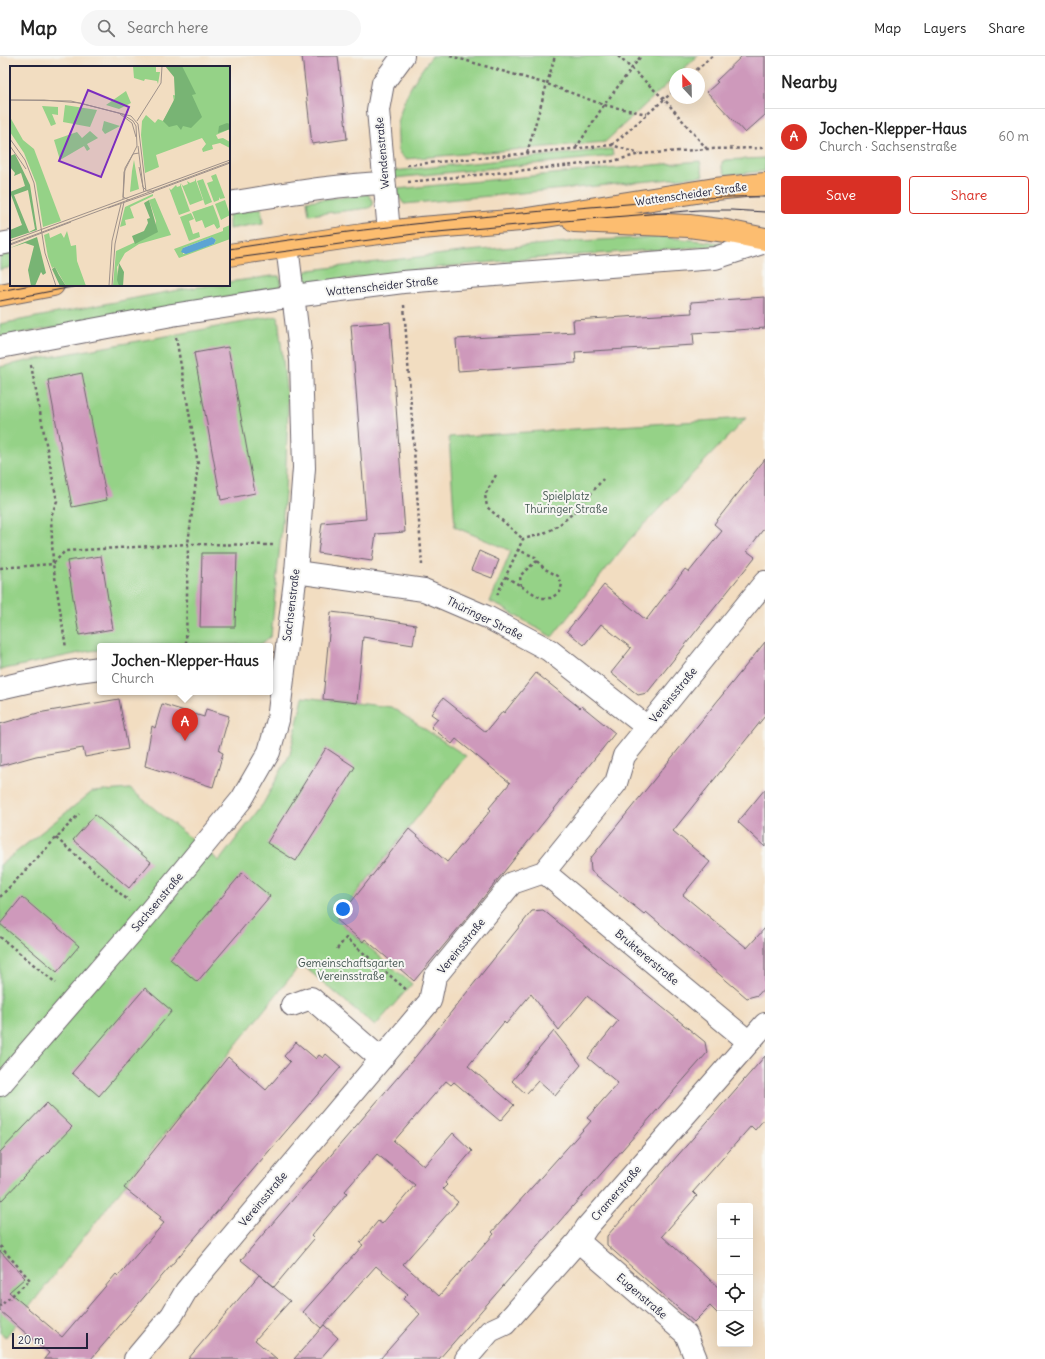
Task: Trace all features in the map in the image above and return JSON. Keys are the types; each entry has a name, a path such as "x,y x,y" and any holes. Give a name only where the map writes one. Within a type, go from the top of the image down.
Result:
{"main road":[{"name":"Wattenscheider Straße","path":"230,254 389,232 521,220 715,189 765,184"},
{"name":"Wattenscheider Straße","path":"521,220 689,226 726,231 765,241"},
{"path":"0,295 48,286"}],"street":[{"name":"Wendenstraße","path":"389,232 378,110 383,83 403,56"},
{"path":"230,203 321,189 367,184 384,175"},
{"name":"Wattenscheider Straße","path":"0,347 172,315 294,296 403,282 715,258 765,241"},
{"path":"0,244 10,242"},
{"name":"Sachsenstraße","path":"0,1085 146,916 242,799 269,752 278,720 277,664 296,572 304,468 301,360 287,246"},
{"name":"Thüringer Straße","path":"296,572 424,590 487,617 549,650 647,728"},
{"name":"Vereinsstraße","path":"135,1359 172,1315 186,1291 430,1001 435,977 512,883 544,872 616,783 624,756 765,582"},
{"path":"0,688 70,672 97,668"},
{"name":"Bruktererstraße","path":"544,872 749,1042"},
{"path":"292,1005 311,998 382,1059"},
{"name":"Cramerstraße","path":"466,1359 490,1331 505,1324 578,1241 587,1227 765,1024"},
{"name":"Eugenstraße","path":"578,1241 686,1334 696,1359"}],"path":[{"path":"450,56 546,84 604,105 647,114"},
{"path":"527,153 555,56"},
{"path":"618,56 664,99 707,149"},
{"path":"576,149 604,105 640,56"},
{"path":"699,68 712,56"},
{"path":"612,145 669,95"},
{"path":"384,175 527,153 612,145 640,154"},
{"path":"384,175 613,161 640,154 707,149 765,148"},
{"path":"403,282 420,543"},
{"path":"172,315 198,464 188,544 186,643"},
{"path":"27,341 57,501 51,516 53,564 70,672"},
{"path":"496,475 485,495 487,508 523,539"},
{"path":"523,539 545,533 563,521 578,508 603,480"},
{"path":"487,617 523,539"},
{"path":"0,568 53,564 65,551 188,544 297,545"},
{"path":"506,577 541,598 551,598 560,592 562,584 558,576 537,562 535,557 518,550"},
{"path":"521,586 520,576 537,562"},
{"path":"0,896 79,814"},
{"path":"56,838 146,916"},
{"path":"0,937 74,999"},
{"path":"337,949 346,938 425,1006"},
{"path":"0,1246 30,1280 0,1306"}],"green space":[{"path":"432,56 698,56 685,68 669,68 669,83 605,142 405,159 399,153 398,149 398,127 407,94"},
{"path":"612,149 613,156 394,178 393,171"},
{"path":"765,158 765,171 726,175 722,168 722,162 725,160"},
{"path":"700,161 703,176 404,204 399,197 397,189 584,171"},
{"path":"368,194 373,201 373,205 369,208 309,215 307,201"},
{"path":"261,208 263,223 230,229 230,214"},
{"path":"663,237 721,243 720,246 617,252 413,270 312,284 306,281 304,276 306,272 310,270 469,251 578,241"},
{"path":"10,253 10,267 0,270 0,256"},
{"path":"272,276 279,276 281,281 280,287 274,289 0,337 0,324 167,292 205,286 230,286 230,282"},
{"path":"278,316 288,406 285,493 271,636 262,643 97,643 97,650 0,670 0,367"},
{"name":"Spielplatz Thüringer Straße","path":"746,418 630,539 552,637 490,602 511,551 455,527 449,437"},
{"name":"Gemeinschaftsgarten Vereinsstraße","path":"303,697 391,707 466,756 336,919 412,984 375,1026 301,964 170,1127 5,1338 0,1332 0,865 92,792 130,789 219,861 263,804 290,754"}],"building":[{"path":"302,56 338,56 347,139 312,144"},
{"path":"742,56 765,56 765,115 745,133 707,92 718,82 716,81"},
{"path":"765,297 765,328 693,333 694,345 575,352 576,363 458,371 456,339 574,332 573,320 692,313 691,302"},
{"path":"390,322 405,532 376,534 372,561 318,553 322,523 366,519 351,325"},
{"path":"228,347 255,493 221,500 194,353"},
{"path":"82,373 107,500 72,507 48,380"},
{"path":"765,459 765,527 747,551 755,557 647,693 638,695 611,673 631,648 601,624 584,645 567,631 604,585 646,620 685,569 689,572 722,531 714,524"},
{"path":"479,551 499,560 492,578 471,570"},
{"path":"202,553 237,553 235,627 200,627"},
{"path":"101,556 113,629 79,635 67,561"},
{"path":"331,612 375,617 416,625 413,645 363,637 357,703 323,699"},
{"path":"765,642 765,716 673,831 710,862 683,895 747,948 765,928 765,987 758,995 747,998 646,912 644,914 591,871 590,859"},
{"path":"536,673 580,708 582,706 615,733 471,913 414,981 365,939 363,942 337,920 409,829 447,862 491,810 489,808 510,783 456,739 452,744 431,727 438,719 431,714 443,698 486,732 503,711 504,713"},
{"path":"119,699 128,749 85,757 83,748 36,756 0,766 0,724 38,713"},
{"path":"162,704 204,717 206,709 229,716 219,751 223,753 213,787 145,766 152,726 155,728"},
{"path":"326,748 355,767 296,861 267,843"},
{"path":"765,789 765,847 738,822"},
{"path":"95,815 151,862 129,888 73,840"},
{"path":"242,873 270,896 197,982 170,959"},
{"path":"22,897 79,946 57,972 0,924"},
{"path":"543,910 705,1042 707,1053 439,1359 380,1359 420,1314 403,1299 408,1294 376,1266 321,1328 303,1312 363,1245 360,1243 378,1221 382,1224 415,1185 377,1154 345,1191 347,1193 311,1236 314,1239 274,1287 241,1260 416,1056 532,911","holes":["531,994 559,1030 587,996 618,1021 588,1058 618,1083 587,1118 591,1121 492,1232 494,1234 439,1296 403,1264 458,1202 443,1189 447,1185 445,1183 472,1151 453,1133 424,1166 394,1141 446,1081 451,1085 454,1082 500,1121 514,1105 468,1066 504,1022 506,1024"]},
{"path":"145,988 172,1011 99,1096 72,1073"},
{"path":"554,1031 581,1065 555,1096 538,1081 526,1094 512,1081"},
{"path":"296,1042 316,1059 319,1055 323,1058 326,1054 341,1067 91,1359 44,1359 49,1353 0,1311 0,1251 25,1278 9,1292 62,1337 116,1274 118,1276 164,1223 159,1219 161,1217 124,1188 228,1057 266,1090 290,1062 284,1056"},
{"path":"765,1056 765,1118 755,1130 751,1126 693,1192 697,1196 662,1236 717,1286 717,1313 710,1306 694,1322 607,1245 607,1236"},
{"path":"47,1103 72,1127 0,1202 0,1152"},
{"path":"259,1275 290,1301 255,1340 277,1359 188,1359"},
{"path":"324,1325 338,1338 320,1359 294,1359"}],"tram line":[{"path":"230,249 364,230 499,215 699,198 765,197"},
{"path":"230,259 414,234 699,210 765,212"},
{"path":"0,291 26,286"},
{"path":"0,301 78,286"}],"place":[{"name":"Jochen-Klepper-Haus","path":"185,741"}]}
